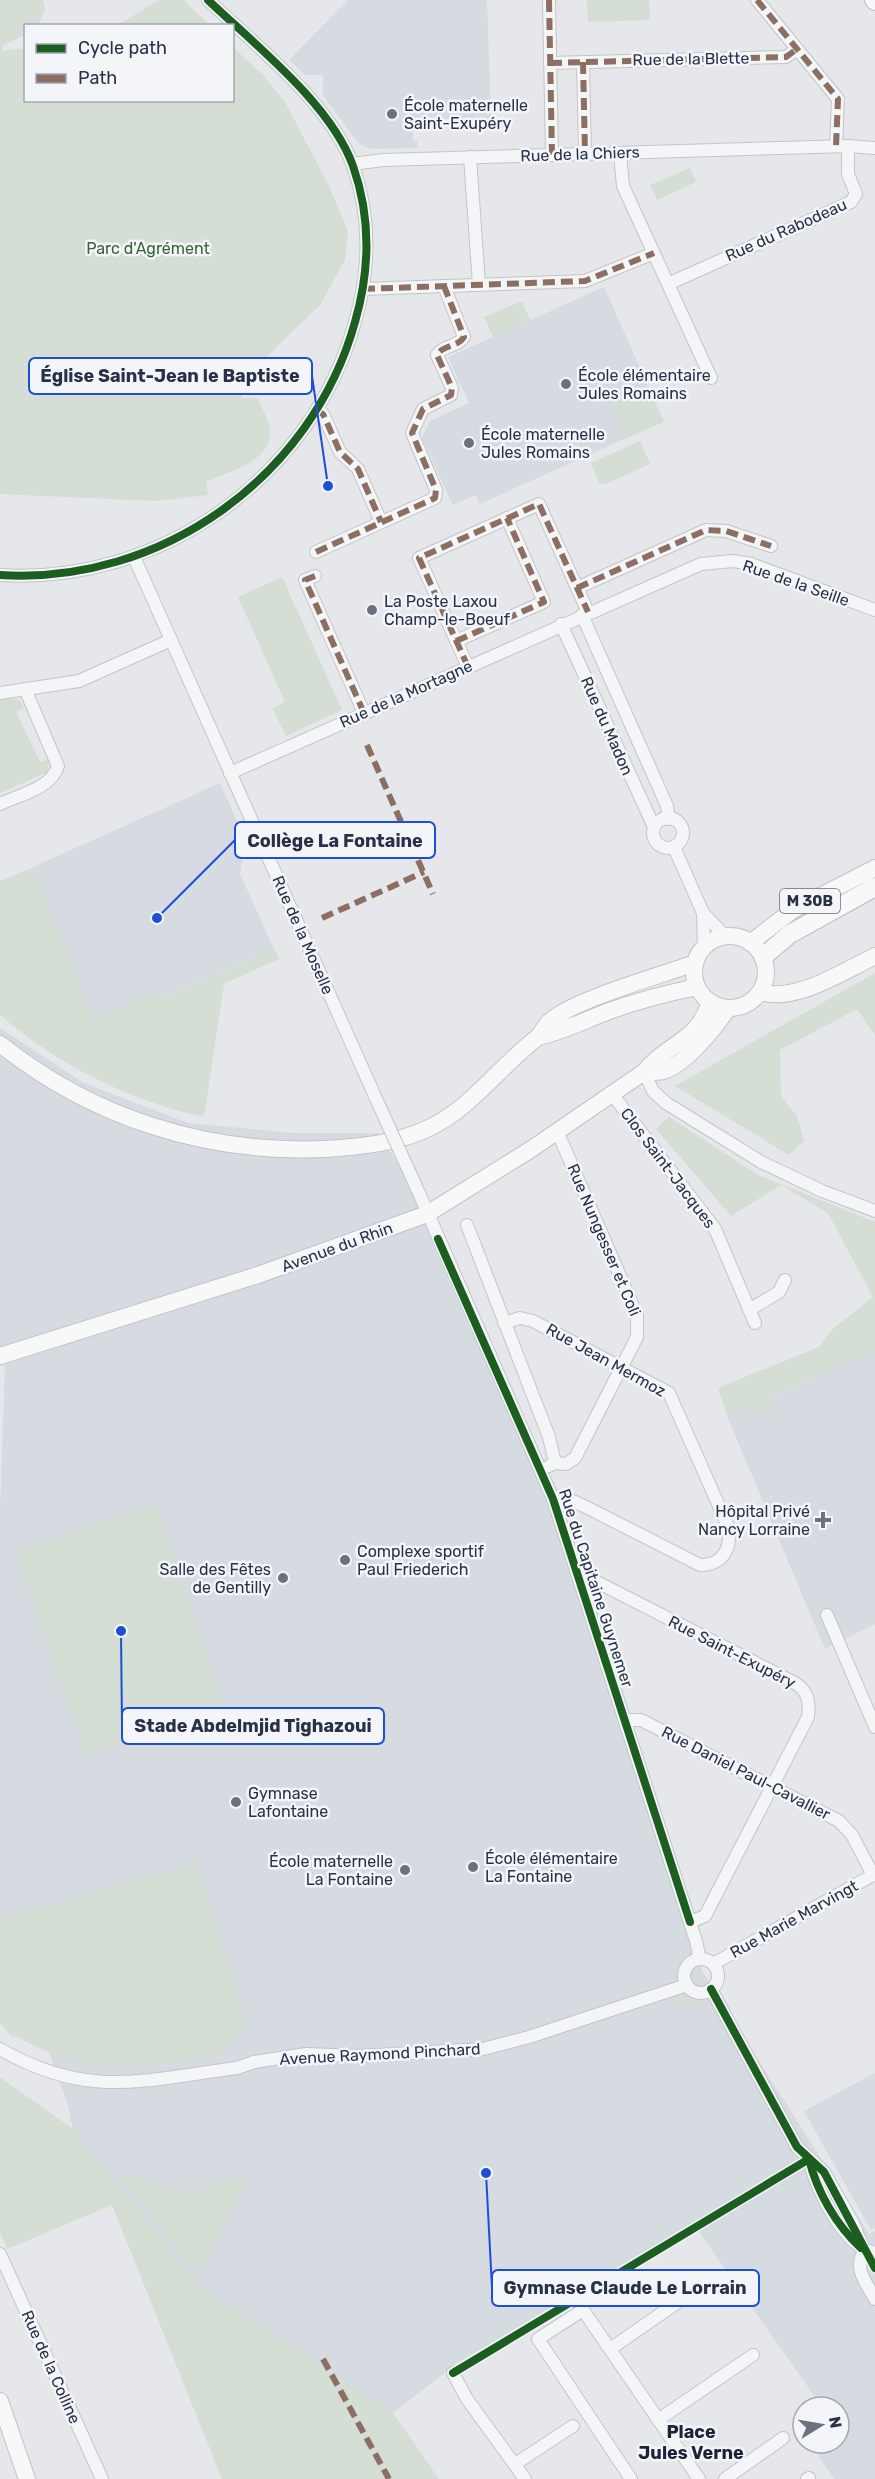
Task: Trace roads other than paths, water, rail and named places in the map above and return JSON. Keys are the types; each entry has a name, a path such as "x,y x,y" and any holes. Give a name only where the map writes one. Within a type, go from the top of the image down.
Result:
{"highway":[{"path":"764,965 790,934 875,887"}],"main road":[{"name":"M 30B","path":"750,942 793,910 875,868"},
{"path":"764,965 761,992 746,1005 728,1008 710,1002 697,987 695,963 704,947 726,937 734,936 750,942 764,965 790,991"},
{"path":"761,992 771,995 815,985 875,956"},
{"path":"0,1044 61,1086 105,1108 149,1126 235,1146 309,1149 376,1143 405,1137 433,1126 450,1116 538,1037 550,1021 586,1002 695,963"},
{"path":"538,1037 560,1032 603,1013 657,995 697,987"},
{"name":"Avenue du Rhin","path":"0,1356 258,1275 427,1214 644,1072 656,1056 693,1033 705,1017 710,1002"},
{"name":"Avenue du Rhin","path":"644,1072 664,1071 676,1063 709,1035 728,1008"},
{"path":"0,2401 27,2479"}],"street":[{"path":"208,0 233,24"},
{"path":"549,0 552,155"},
{"path":"758,0 839,102 842,146 875,148"},
{"path":"0,575 70,571 134,557 190,531 242,497 279,461 316,410 339,369 353,329 363,289 367,252 366,227 352,164 332,126 314,103 234,25"},
{"name":"Rue de la Blette","path":"550,63 786,57 797,49"},
{"path":"583,62 585,154"},
{"name":"Rue de la Chiers","path":"352,164 471,157 842,146"},
{"name":"Rue du Rabodeau","path":"668,284 851,202 856,194 848,174 842,146"},
{"path":"620,153 623,186 711,378"},
{"path":"471,157 479,285"},
{"path":"363,289 591,280 654,253"},
{"path":"316,552 432,500 437,494 412,433 423,409 451,395 452,388 437,355 440,350 462,341 465,337 444,286"},
{"path":"316,410 323,414 340,452 358,469 381,522"},
{"name":"Rue du Madon","path":"507,518 538,504 577,588 585,614 667,806 669,819"},
{"path":"456,641 544,602 507,518 419,558 456,641 468,666"},
{"path":"577,588 706,530 726,531 771,546"},
{"name":"Rue de la Moselle","path":"134,557 427,1214"},
{"name":"Rue de la Seille","path":"585,614 693,567 733,561 751,564 875,610"},
{"path":"315,576 304,580 364,713"},
{"name":"Rue de la Mortagne","path":"230,773 585,614"},
{"name":"Rue du Madon","path":"561,624 654,827"},
{"path":"0,693 80,681 171,640"},
{"path":"0,804 42,785 58,769 57,758 25,689"},
{"path":"669,819 678,823 683,831 681,840 674,847 665,848 658,844 653,836 654,827 660,820 669,819"},
{"path":"674,847 703,913 726,937"},
{"path":"703,913 704,947"},
{"path":"644,1072 653,1091 666,1103 761,1162 822,1191 875,1210"},
{"name":"Clos Saint-Jacques","path":"612,1094 715,1229 755,1323"},
{"name":"Rue Nungesser et Coli","path":"555,1463 566,1464 575,1458 637,1337 637,1315 557,1131"},
{"name":"Rue du Capitaine Guynemer","path":"427,1214 553,1499 700,1959"},
{"path":"467,1226 549,1437 555,1463 541,1470"},
{"path":"749,1310 779,1292 785,1280"},
{"name":"Rue Jean Mermoz","path":"504,1323 520,1318 533,1321 664,1389 673,1399 727,1524 730,1537 728,1547 719,1561 710,1565 700,1565 582,1505 563,1497 553,1499"},
{"name":"Rue Saint-Exupéry","path":"580,1582 590,1579 595,1581 801,1687 808,1700 808,1717 705,1916 690,1922"},
{"path":"827,1615 875,1727"},
{"name":"Rue Daniel Paul-Cavallier","path":"625,1720 641,1720 772,1786 848,1828 874,1875"},
{"name":"Rue Marie Marvingt","path":"712,1964 874,1875"},
{"path":"700,1959 712,1964 717,1974 711,1989 697,1992 687,1985 684,1976 686,1968 692,1961 700,1959"},
{"name":"Avenue Raymond Pinchard","path":"0,2049 26,2064 60,2076 90,2082 121,2084 237,2068 254,2062 306,2054 359,2056 483,2049 529,2037 687,1985"},
{"path":"711,1989 797,2147 824,2172 854,2225 871,2249 858,2261 859,2271 875,2299"},
{"name":"Rue de la Colline","path":"0,2254 102,2479"},
{"path":"610,2349 704,2284"},
{"path":"631,2479 538,2339 583,2310 699,2479"},
{"path":"658,2420 753,2355"},
{"path":"453,2373 467,2399 525,2479"},
{"path":"515,2464 573,2426"},
{"path":"725,2479 783,2438"}],"place":[{"name":"École maternelle Saint-Exupéry","path":"392,114"},
{"name":"École élémentaire Jules Romains","path":"566,384"},
{"name":"École maternelle Jules Romains","path":"469,443"},
{"name":"Église Saint-Jean le Baptiste","path":"328,486"},
{"name":"La Poste Laxou Champ-le-Boeuf","path":"372,610"},
{"name":"Collège La Fontaine","path":"157,918"},
{"name":"Hôpital Privé Nancy Lorraine","path":"823,1520"},
{"name":"Complexe sportif Paul Friederich","path":"345,1560"},
{"name":"Salle des Fêtes de Gentilly","path":"283,1578"},
{"name":"Stade Abdelmjid Tighazoui","path":"121,1631"},
{"name":"Gymnase Lafontaine","path":"236,1802"},
{"name":"École élémentaire La Fontaine","path":"473,1867"},
{"name":"École maternelle La Fontaine","path":"405,1870"},
{"name":"Gymnase Claude Le Lorrain","path":"486,2173"}],"district":[{"name":"Place Jules Verne","path":"691,2442"}],"park label":[{"name":"Parc d'Agrément","path":"148,248"}]}
